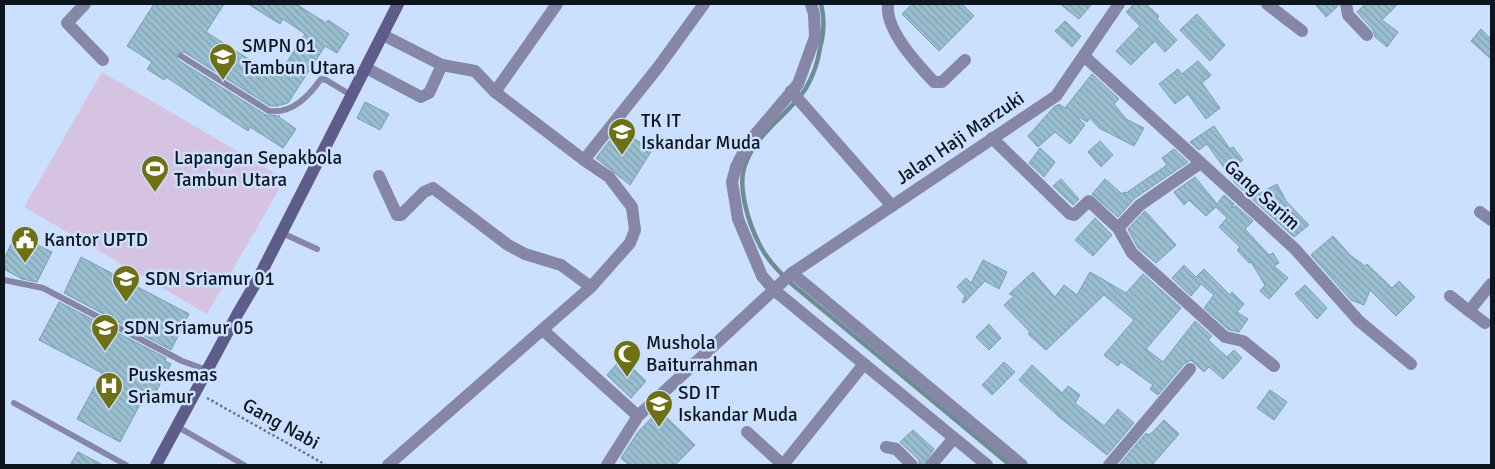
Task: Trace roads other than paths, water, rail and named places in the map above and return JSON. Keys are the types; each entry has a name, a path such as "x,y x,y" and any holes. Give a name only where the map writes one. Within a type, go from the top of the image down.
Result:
{"street":[{"path":"85,4 67,23 103,60"},
{"path":"156,465 282,233 398,4"},
{"path":"495,92 558,4"},
{"path":"584,160 659,66 704,4"},
{"path":"811,4 814,14 815,37 798,84 748,143 736,167 732,182 738,219 762,276 774,290 987,465"},
{"path":"888,4 890,21 902,44 934,82 942,82 965,60"},
{"name":"Jalan Haji Marzuki","path":"607,465 638,416 792,273 1056,96 1119,4"},
{"path":"1267,4 1302,31"},
{"path":"1346,4 1348,15 1367,35"},
{"path":"383,35 442,65 475,71 495,92 609,177 626,197 635,218 635,230 630,243 590,288 544,331 388,465"},
{"name":"Gang Sarim","path":"1084,56 1199,164 1295,249 1359,321 1410,364"},
{"path":"366,68 421,97 429,93 442,65"},
{"path":"791,92 892,206"},
{"path":"992,138 1070,214 1074,215 1089,201 1118,228 1132,253 1225,336 1243,340 1274,366"},
{"path":"1118,228 1140,205 1199,164"},
{"path":"379,176 397,215 401,215 424,192 433,188 508,245 525,254 561,265 590,288"},
{"path":"1480,212 1491,220"},
{"path":"792,273 1022,465"},
{"path":"1469,311 1491,284"},
{"path":"1450,296 1485,323"},
{"path":"544,331 638,416"},
{"path":"747,432 783,465 864,364"},
{"path":"1109,465 1190,369"},
{"path":"931,465 954,438"},
{"path":"886,447 896,449 912,465"}],"lane":[{"path":"181,56 269,111 284,112 292,108 313,90 321,79 351,95"},
{"path":"282,233 317,249"},
{"path":"4,280 43,288 182,361 208,371"},
{"path":"14,403 126,465"},
{"path":"178,427 244,465"}],"waterway":[{"path":"821,4 822,37 817,64 811,79 799,98 755,145 744,168 742,179 744,198 756,237 771,262 793,285 1010,465"}],"place":[{"name":"SMPN 01 Tambun Utara","path":"223,81"},
{"name":"TK IT Iskandar Muda","path":"622,156"},
{"name":"Lapangan Sepakbola Tambun Utara","path":"155,193"},
{"name":"Kantor UPTD","path":"25,264"},
{"name":"SDN Sriamur 01","path":"126,303"},
{"name":"SDN Sriamur 05","path":"105,352"},
{"name":"Mushola Baiturrahman","path":"627,378"},
{"name":"Puskesmas Sriamur","path":"109,410"},
{"name":"SD IT Iskandar Muda","path":"659,428"}]}
